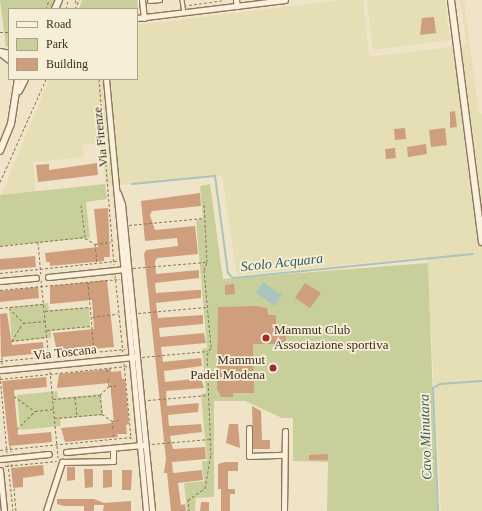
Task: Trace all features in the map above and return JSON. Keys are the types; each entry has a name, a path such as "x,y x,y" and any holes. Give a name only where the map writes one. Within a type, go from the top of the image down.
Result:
{"street":[{"path":"142,0 144,18"},
{"path":"230,0 230,7"},
{"path":"236,0 237,6"},
{"path":"138,18 285,0"},
{"path":"451,0 482,242"},
{"path":"0,52 8,59"},
{"path":"18,80 18,94"},
{"path":"0,151 11,124 18,94 25,80"},
{"name":"Via Firenze","path":"106,80 118,192 122,261 126,269 124,278 131,348 134,357 132,366 139,436 143,445 152,511"},
{"name":"Via Firenze","path":"118,192 124,225 126,269 133,313 134,357 141,401 146,511"},
{"path":"48,277 126,269"},
{"path":"0,282 36,278"},
{"name":"Via Toscana","path":"0,370 134,357"},
{"path":"248,428 249,456 284,455"},
{"path":"284,511 285,431"},
{"path":"66,452 143,445"},
{"path":"46,511 62,462 113,461 113,448"},
{"path":"0,459 49,454"},
{"path":"0,470 4,511"}],"lane":[{"path":"149,2 160,0"},
{"path":"182,0 184,13"}],"path":[{"path":"75,0 77,5"},
{"path":"76,8 79,0"},
{"path":"0,182 46,80"},
{"path":"99,80 112,242 132,446"},
{"path":"189,511 188,500 205,488 211,439 209,350 204,270 207,262 204,202"},
{"path":"81,205 84,237"},
{"path":"124,225 204,218"},
{"path":"0,246 84,237 95,244 112,242"},
{"path":"0,467 59,461 38,242"},
{"path":"95,244 97,263"},
{"path":"0,273 122,261"},
{"path":"126,269 207,262"},
{"path":"0,290 124,278"},
{"path":"88,282 94,352"},
{"path":"0,308 44,304"},
{"path":"133,313 207,306"},
{"path":"44,312 90,307"},
{"path":"9,308 24,323"},
{"path":"91,317 119,314"},
{"path":"24,323 45,321"},
{"path":"24,323 12,341 47,337"},
{"path":"46,330 92,326"},
{"path":"0,361 131,348"},
{"path":"134,357 209,350"},
{"path":"0,379 132,366"},
{"path":"107,368 107,373"},
{"path":"0,376 13,511"},
{"path":"108,378 109,386"},
{"path":"53,400 100,395 109,386 116,386"},
{"path":"100,395 102,414"},
{"path":"141,401 209,395"},
{"path":"14,396 35,411"},
{"path":"75,397 77,416"},
{"path":"18,429 35,411 54,409"},
{"path":"55,418 102,414 112,421 119,420"},
{"path":"125,420 129,419"},
{"path":"112,421 113,429"},
{"path":"113,434 114,439"},
{"path":"0,450 139,436"},
{"path":"143,445 211,439"},
{"path":"14,488 16,511"}],"shaded area":[{"path":"341,0 363,0 369,57 467,45 460,0 464,0 479,114 482,114 482,511 441,511 427,257 237,275 222,176 106,186 101,142 83,145 84,157 33,162 36,194 0,198 49,80 138,80 138,25"},
{"path":"367,0 445,0 450,40 373,50"}],"green space":[{"path":"0,0 55,0 52,8 8,8 8,47 6,47"},
{"path":"82,0 137,0 138,8 79,8"},
{"path":"105,184 107,199 86,202 90,238 0,246 0,195"},
{"path":"210,184 223,279 428,263 437,511 327,511 328,462 293,461 293,418 282,418 245,401 214,401 214,497 196,498 195,511 187,511 184,483 204,481 202,461 207,461 201,394 206,393 202,349 207,348 196,220 203,219 200,186"},
{"path":"48,303 49,310 89,307 90,327 51,331 51,338 12,342 9,307"},
{"path":"57,391 58,398 101,394 103,415 60,419 61,426 20,430 17,395"}],"water":[{"path":"263,282 282,295 275,306 256,293"}],"building":[{"path":"434,17 436,33 420,35 422,18"},
{"path":"455,111 457,127 450,128 450,112"},
{"path":"405,128 406,139 395,140 394,129"},
{"path":"445,128 447,145 431,147 429,130"},
{"path":"426,144 427,154 408,157 407,147"},
{"path":"395,148 396,158 386,159 385,149"},
{"path":"97,163 98,175 38,182 36,165 49,164 49,170"},
{"path":"200,193 201,206 152,211 150,215 155,230 195,226 198,254 157,258 155,262 156,274 199,270 199,278 155,283 156,293 201,290 201,298 156,303 158,318 203,315 203,324 159,328 160,337 204,333 206,343 161,347 163,362 201,358 202,366 164,371 165,382 201,378 204,388 166,391 167,406 199,403 198,412 168,415 169,426 201,424 202,432 170,436 173,449 205,447 206,459 172,462 173,473 202,470 203,480 178,483 181,505 185,504 186,511 171,511 167,473 164,473 166,459 144,254 146,250 178,246 177,238 145,241 141,201"},
{"path":"108,208 110,257 104,257 104,261 50,266 50,262 46,262 45,253 98,247 94,209"},
{"path":"35,256 36,267 0,270 0,259"},
{"path":"107,280 114,347 57,352 53,333 94,329 92,300 50,304 50,286"},
{"path":"305,283 321,293 310,308 295,298"},
{"path":"234,284 235,294 225,295 225,285"},
{"path":"38,287 39,298 0,302 0,291"},
{"path":"256,306 267,308 268,315 276,315 276,329 286,328 286,344 253,344 254,393 233,393 233,397 221,397 217,389 218,307"},
{"path":"7,313 12,345 43,342 44,353 1,357 0,314"},
{"path":"111,369 111,372 121,371 122,379 125,379 129,424 126,425 127,434 117,434 118,437 65,442 61,428 114,423 110,383 57,388 59,374"},
{"path":"46,377 47,387 14,390 18,435 51,432 52,442 9,446 2,381"},
{"path":"252,406 261,411 262,440 270,440 270,449 253,449"},
{"path":"229,424 238,424 240,448 226,443"},
{"path":"328,454 328,460 309,460 309,455"},
{"path":"225,462 238,462 238,471 228,471 228,489 235,489 235,494 230,494 230,511 221,511 221,489 218,489 218,464"},
{"path":"43,465 44,475 23,478 23,487 13,488 11,468"},
{"path":"67,467 75,467 75,480 67,481"},
{"path":"84,469 93,469 93,487 85,488"},
{"path":"103,470 112,470 112,487 103,488"},
{"path":"122,470 132,470 131,490 122,490"},
{"path":"57,499 94,499 104,503 131,501 131,511 103,511 104,505 94,505 94,511 84,511 84,506 64,506 57,504"},
{"path":"201,502 209,502 209,511 200,511"}],"waterway":[{"name":"Scolo Acquara","path":"132,184 215,176 228,273 233,278 473,254"},
{"name":"Cavo Minutara","path":"438,511 433,388 440,384 482,381"}],"place":[{"name":"Mammut Club Associazione sportiva","path":"266,338"},
{"name":"Mammut Padel Modena","path":"273,368"}]}
